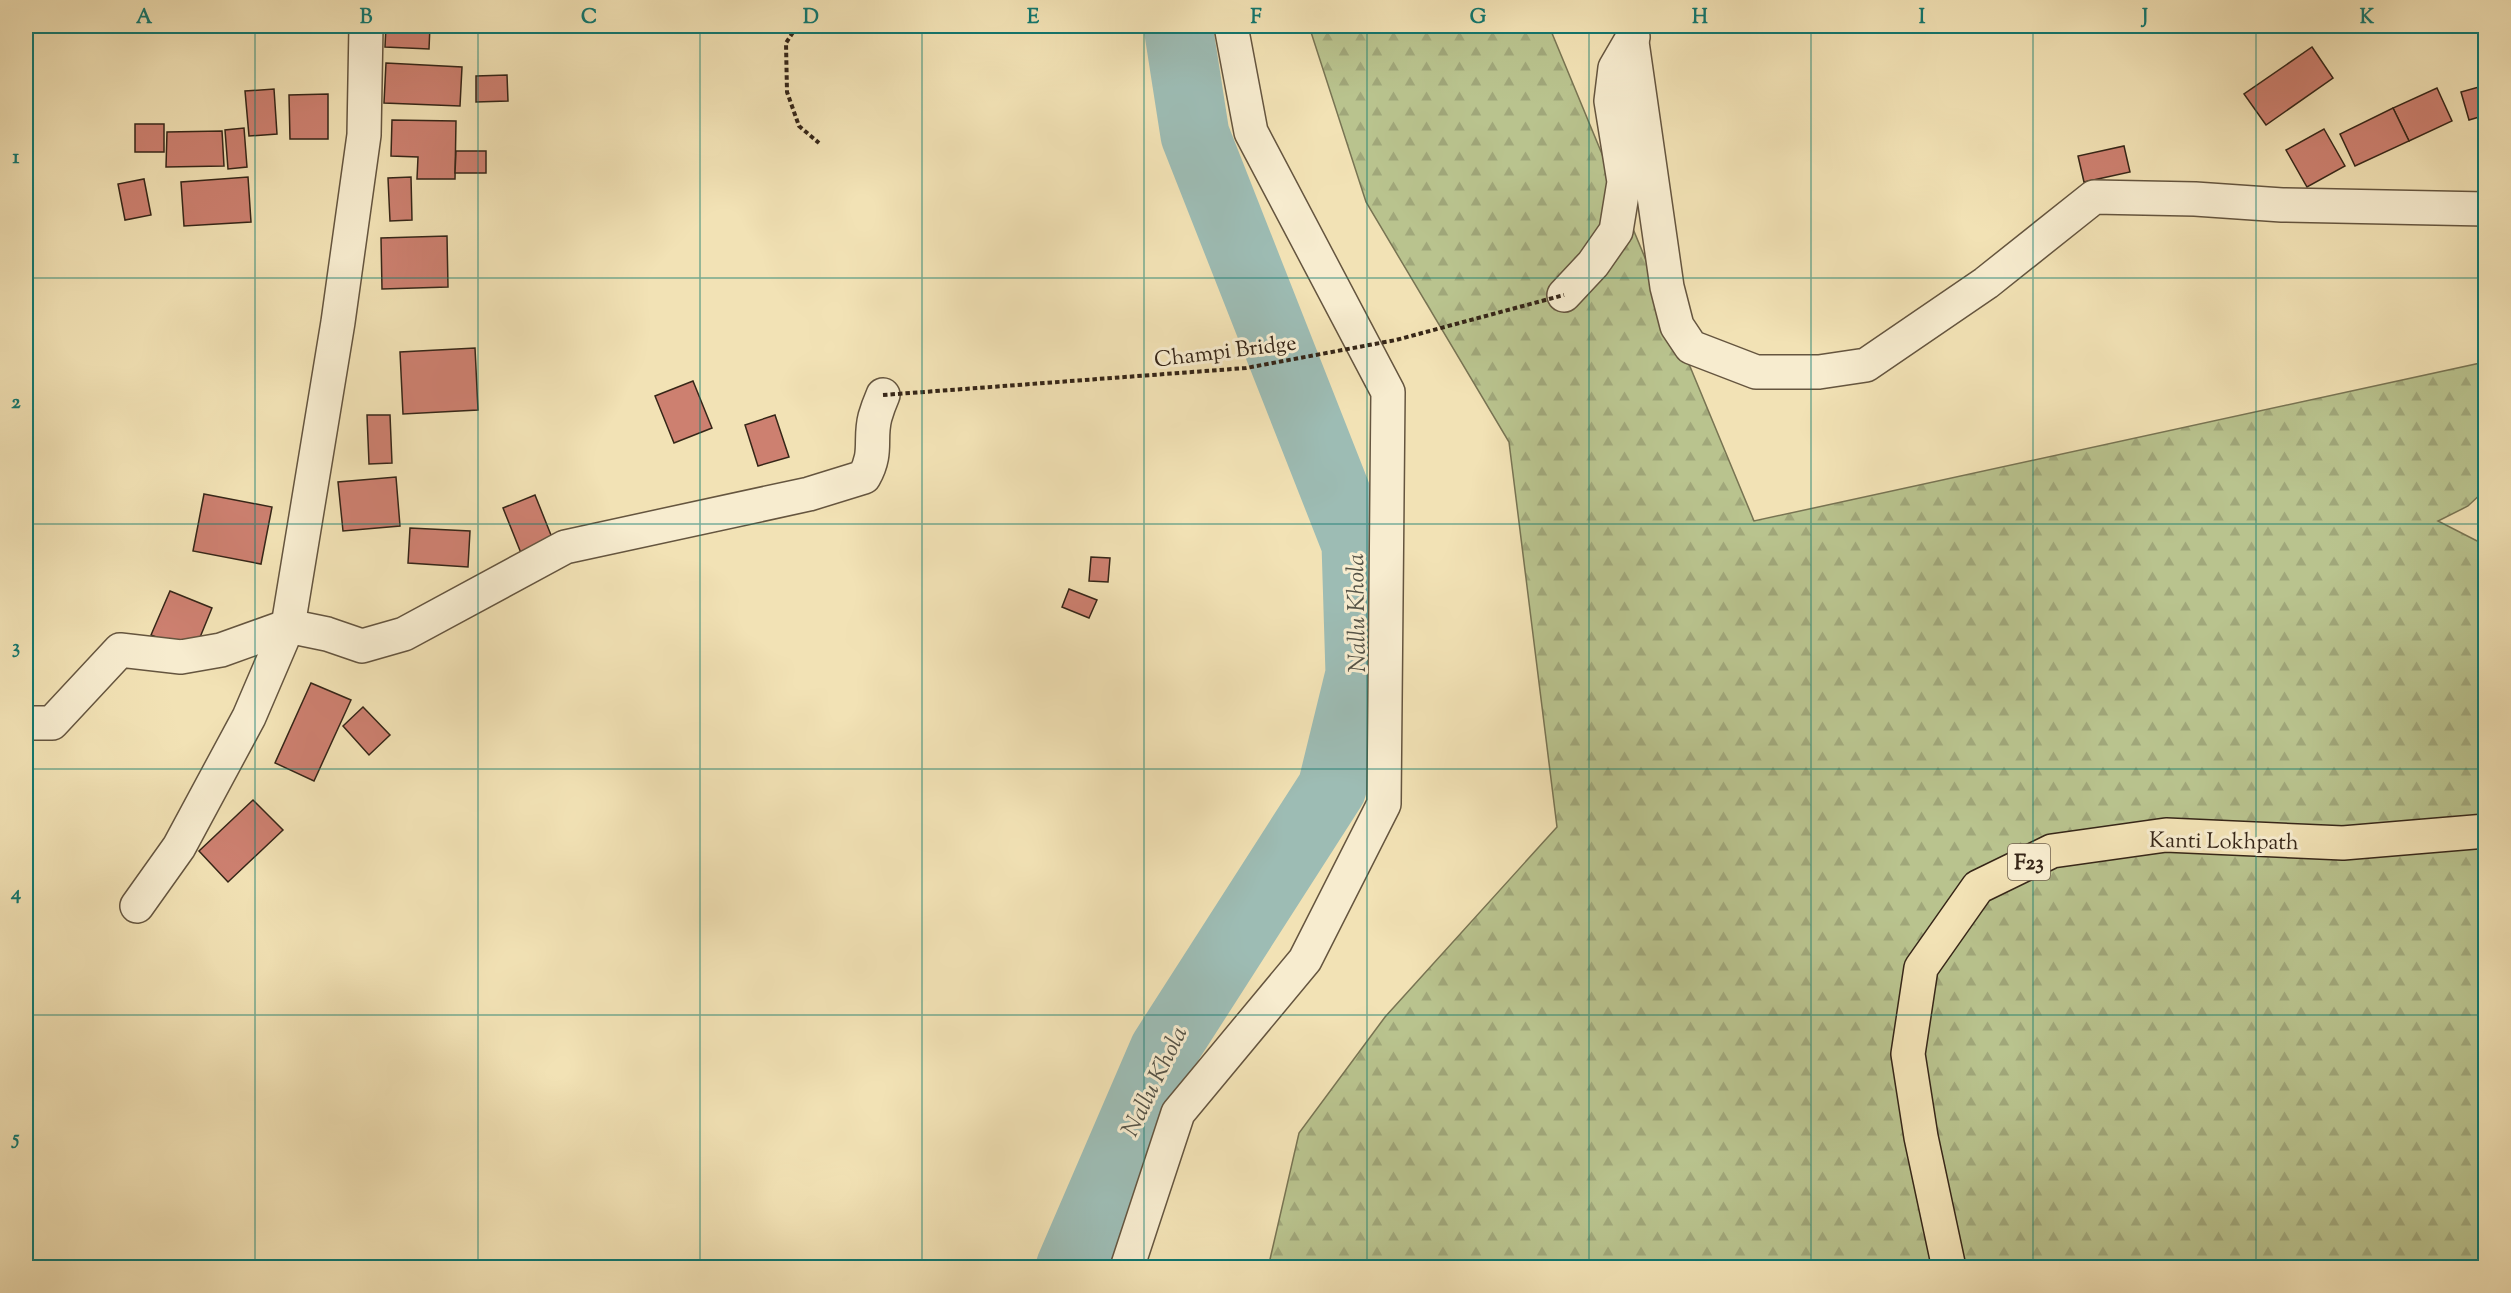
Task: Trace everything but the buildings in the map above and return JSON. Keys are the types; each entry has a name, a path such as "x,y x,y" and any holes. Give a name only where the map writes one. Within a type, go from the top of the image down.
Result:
{"main road":[{"name":"Kanti Lokhpath","path":"1949,1268 1921,1137 1908,1053 1922,968 1978,887 2052,851 2166,835 2343,843 2486,831"}],"street":[{"path":"137,906 179,847 238,737 288,626 334,346 364,135 366,26"},
{"path":"1126,1268 1178,1113 1305,960 1384,804 1388,392 1251,132 1231,26"},
{"path":"1634,34 1667,287 1677,326 1691,347 1756,372 1819,372 1866,365 1986,283 2094,197 2195,199 2282,205 2486,209"},
{"path":"1564,295 1593,264 1616,231 1624,182 1611,101 1615,69 1634,34"},
{"path":"26,723 52,723 120,650 181,657 221,650 288,626 327,634 362,646 404,634 565,547 809,494 864,477 871,465 874,419 883,395"}],"path":[{"path":"797,26 786,43 787,92 800,126 819,142"},
{"name":"Champi Bridge","path":"883,395 1246,369 1396,340 1564,295"}],"green space":[{"path":"1309,26 1549,26 1754,521 2485,362 2485,490 2468,506 2438,521 2485,545 2485,1267 1268,1268 1299,1133 1385,1017 1557,827 1509,442 1366,202"}],"waterway":[{"name":"Nallu Khola","path":"1070,1268 1164,1050 1332,788 1360,674 1356,544 1195,135 1178,26"}]}
